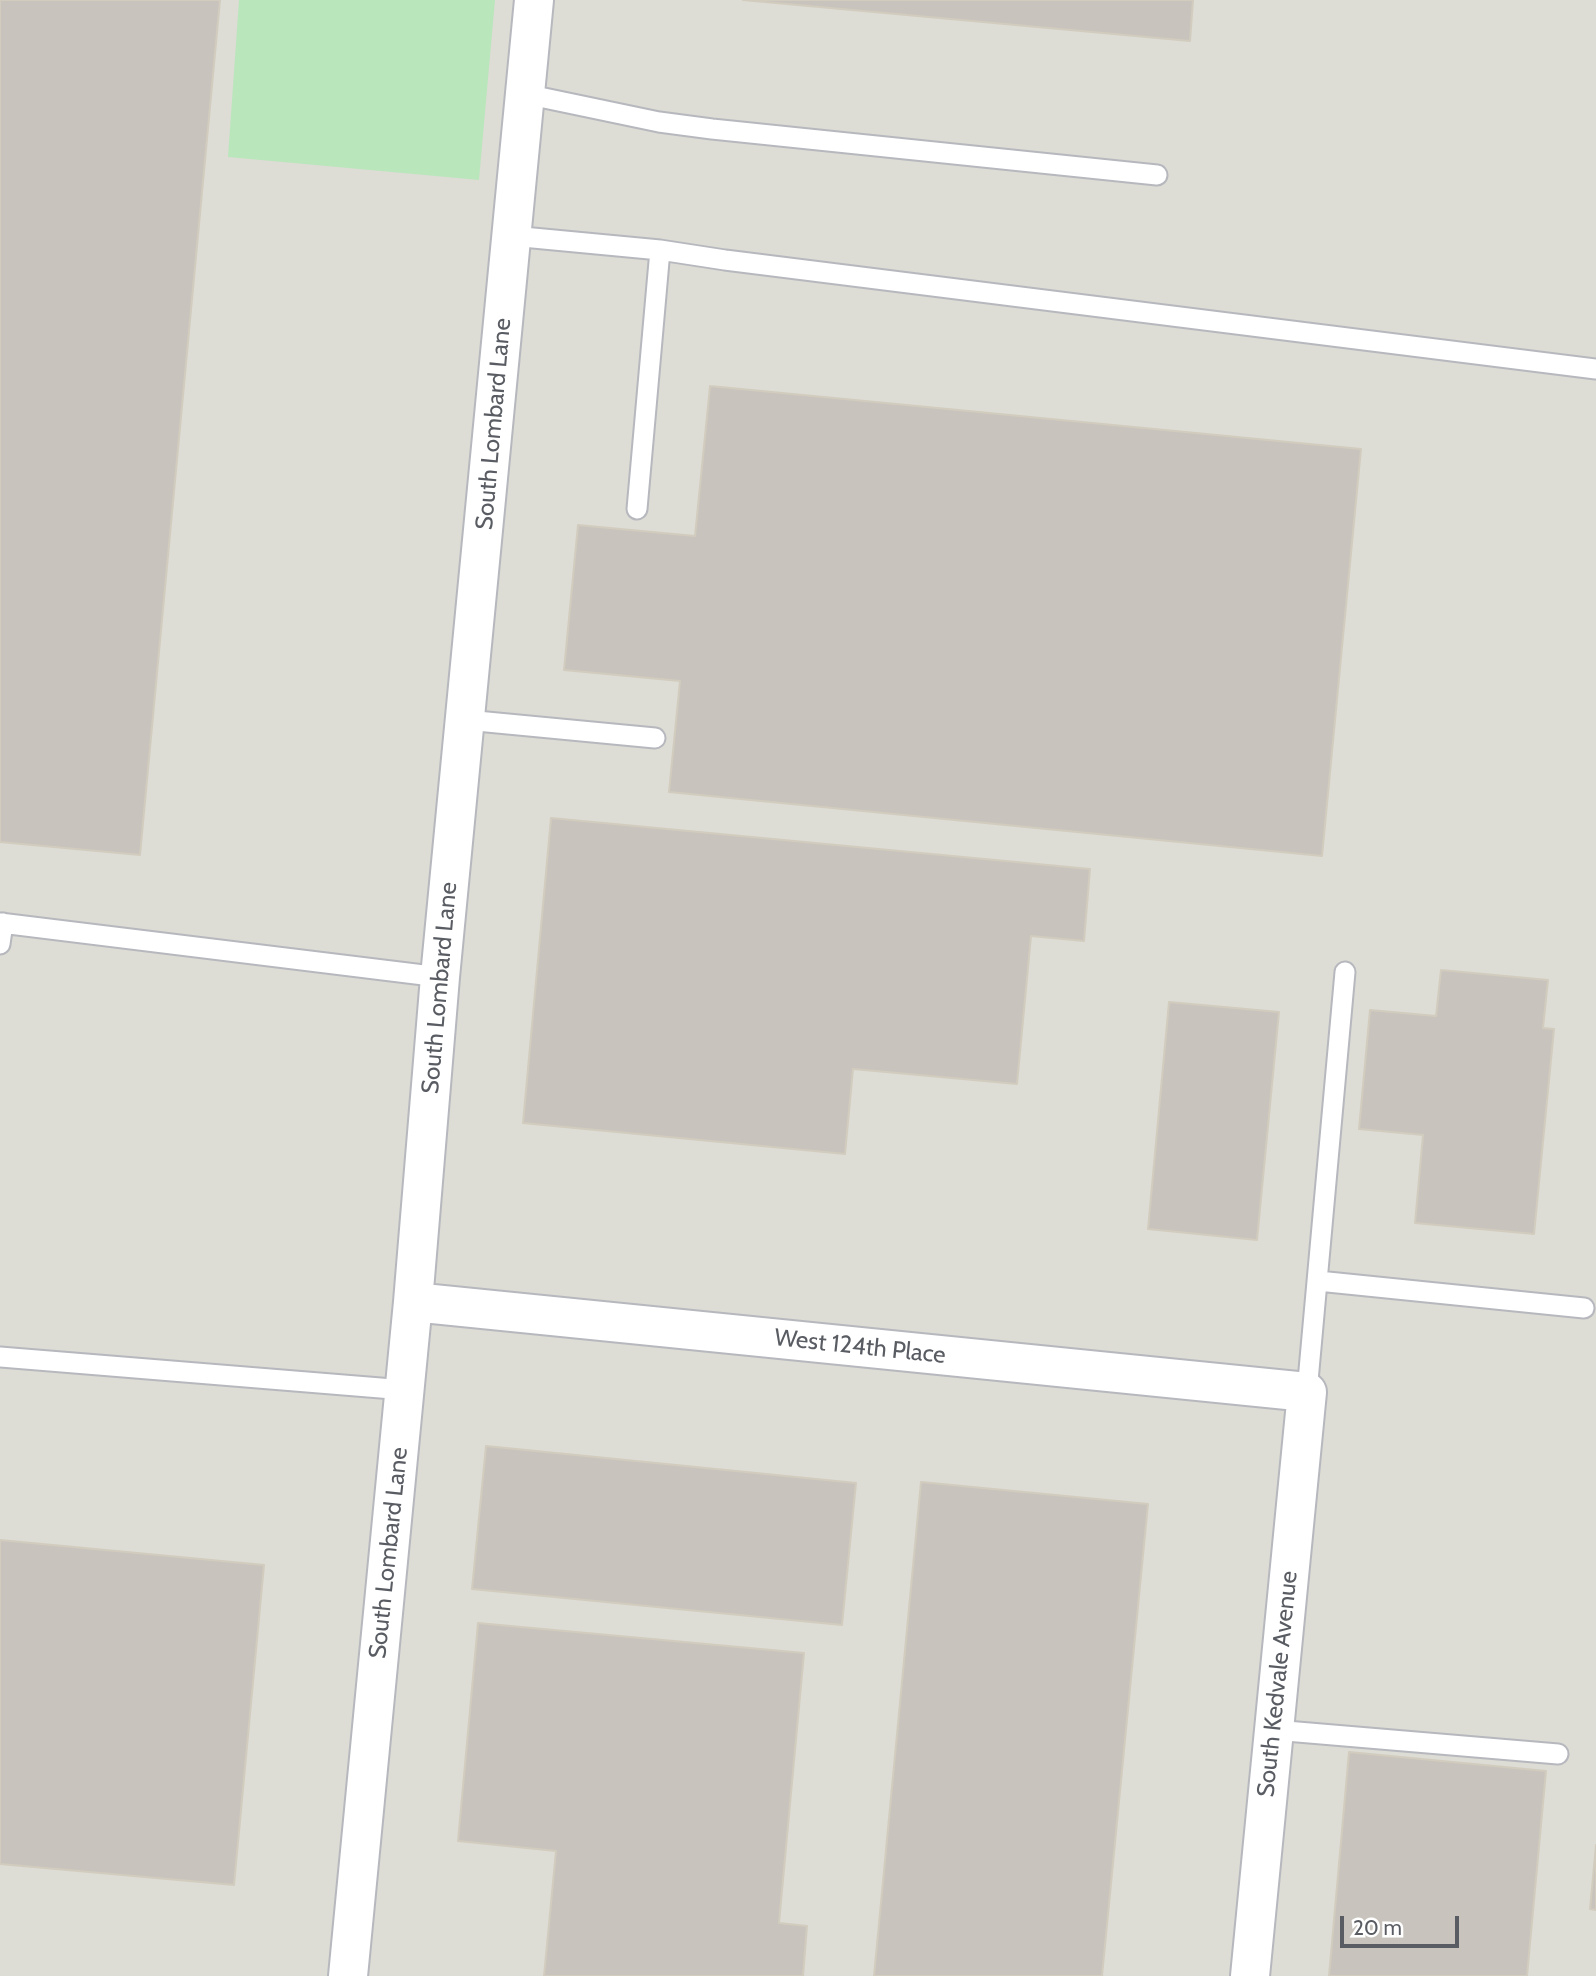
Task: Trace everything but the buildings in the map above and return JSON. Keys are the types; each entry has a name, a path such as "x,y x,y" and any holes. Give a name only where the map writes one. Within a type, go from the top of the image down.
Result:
{"street":[{"name":"South Lombard Lane","path":"348,1976 534,0"},
{"name":"West 124th Place","path":"413,1303 1307,1392"},
{"name":"South Kedvale Avenue","path":"1250,1976 1307,1392"}],"lane":[{"path":"525,94 659,122 712,129 1157,175"},
{"path":"512,236 660,250 1596,369"},
{"path":"637,509 660,250"},
{"path":"466,720 655,738"},
{"path":"0,944 1,923 440,977"},
{"path":"1307,1392 1346,972"},
{"path":"1318,1281 1584,1308"},
{"path":"0,1357 405,1390"},
{"path":"1274,1730 1558,1754"}],"shaded area":[{"path":"0,0 1596,0 1596,1976 0,1976"}],"green space":[{"path":"239,0 495,0 479,180 228,157"}]}
